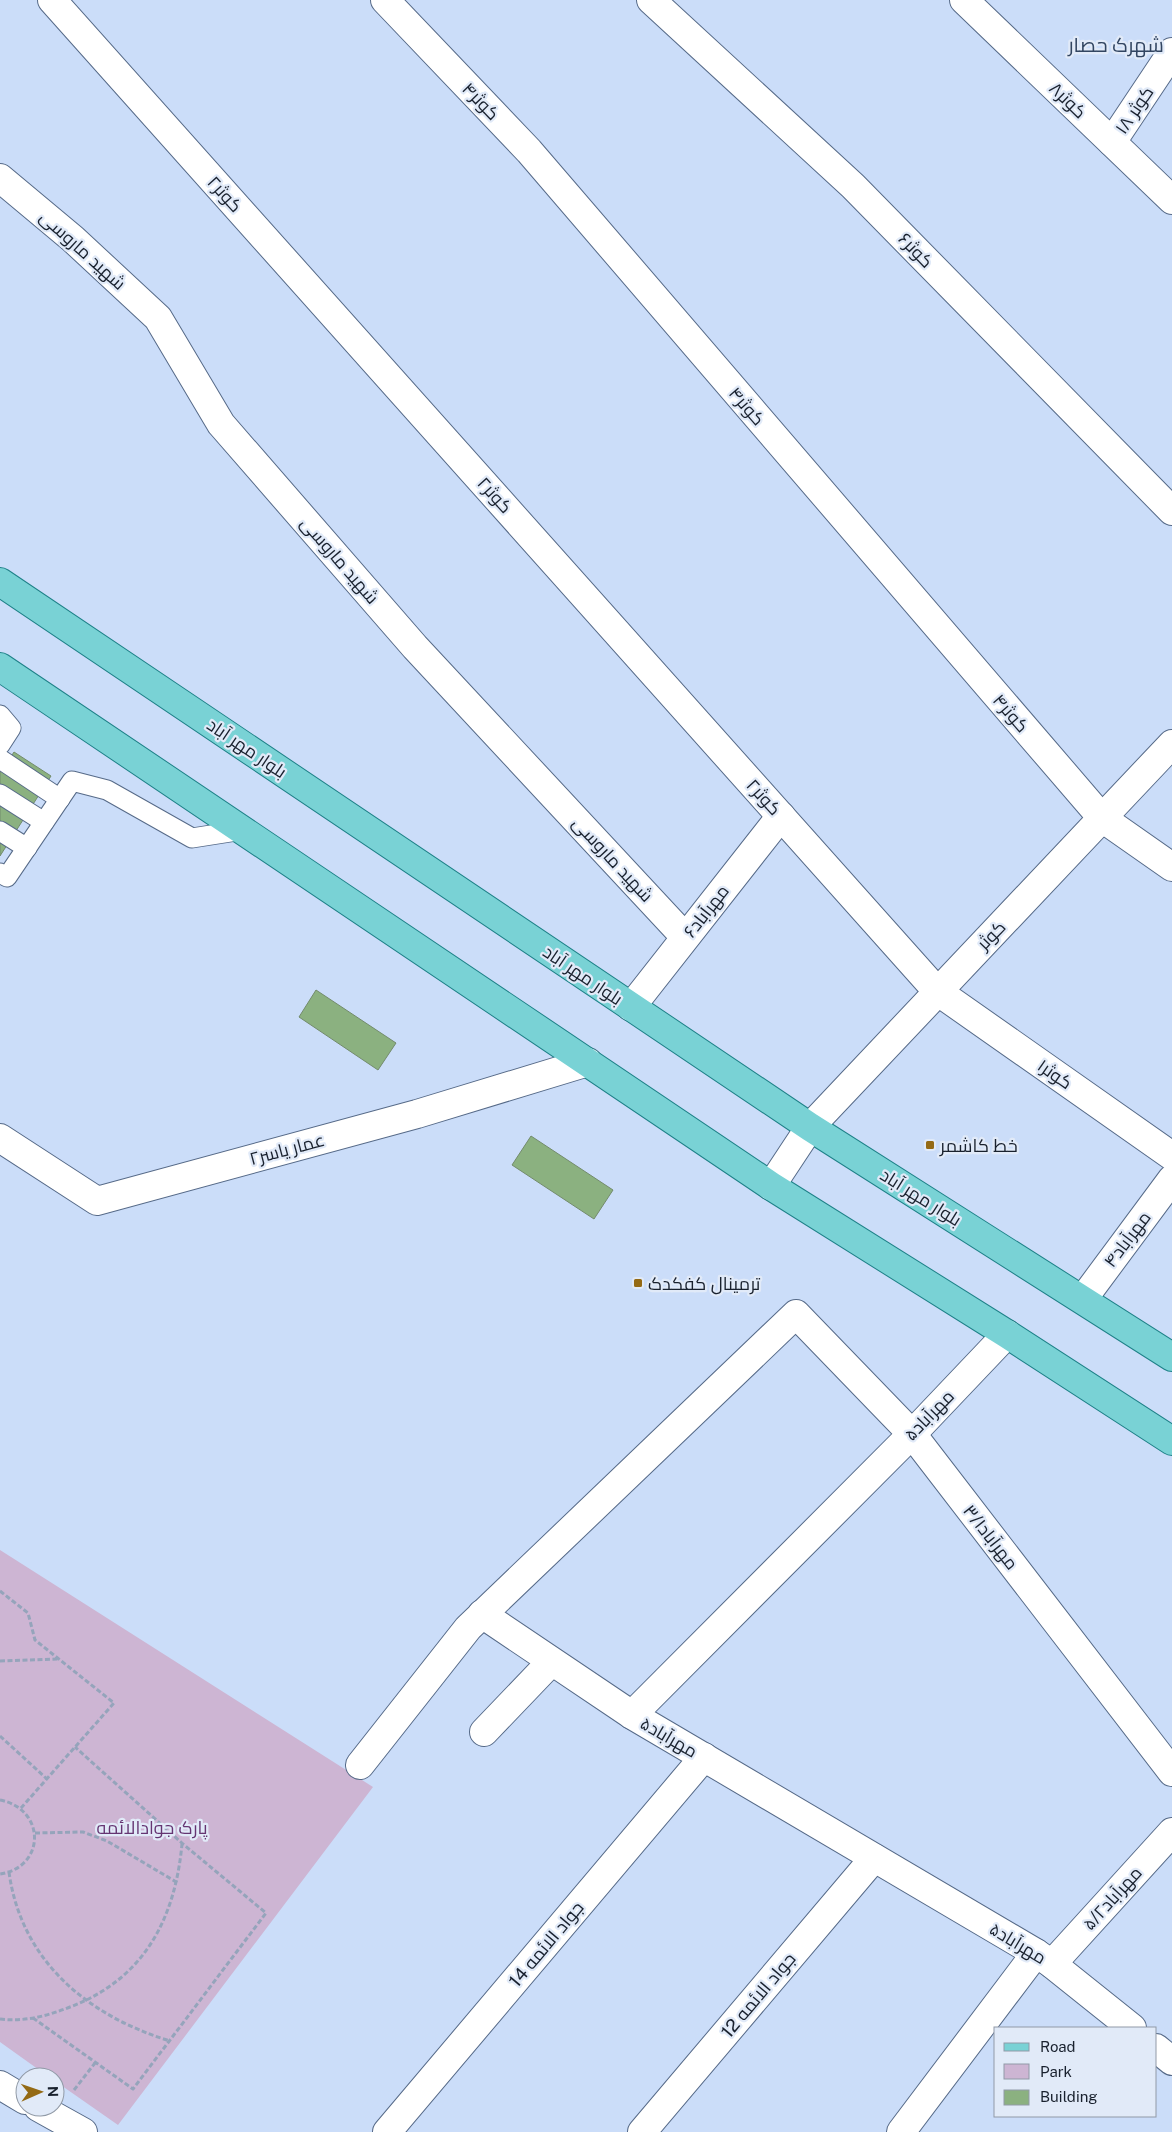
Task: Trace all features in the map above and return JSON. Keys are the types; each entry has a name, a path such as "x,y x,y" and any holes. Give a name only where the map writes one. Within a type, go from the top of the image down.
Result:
{"main road":[{"name":"بلوار مهر آباد","path":"0,582 810,1127 1172,1357"},
{"path":"0,667 771,1186 1007,1334 1172,1441"}],"street":[{"name":"کوثر۲","path":"52,0 937,991"},
{"name":"کوثر۴","path":"385,0 528,151 1102,818 1172,867"},
{"name":"کوثر۶","path":"651,0 853,186 1172,511"},
{"name":"کوثر۸","path":"964,0 1172,200"},
{"name":"کوثر ۱۸","path":"1112,142 1172,52"},
{"name":"شهید ماروسی","path":"1,180 73,239 158,318 221,424 415,647 685,937"},
{"name":"کوثر","path":"771,1186 810,1127 1172,744"},
{"name":"مهرآباد۶","path":"631,1007 781,816"},
{"name":"کوثر۱","path":"937,991 1172,1156"},
{"name":"عمار یاسر۲","path":"0,1138 97,1201 417,1114 588,1062"},
{"name":"مهرآباد۴","path":"1083,1299 1172,1179"},
{"name":"مهرآباد۳/۱","path":"482,1614 796,1314 912,1434 1172,1772"},
{"name":"مهرآباد۵","path":"1007,1334 912,1434 632,1715 1044,1959 1131,2027"},
{"path":"360,1765 468,1628 482,1614 632,1715"},
{"path":"484,1732 551,1662"},
{"name":"جواد الائمه 14","path":"387,2132 704,1757"},
{"name":"مهرآباد۵/۲","path":"901,2132 1044,1959 1172,1832"},
{"name":"جواد الائمه 12","path":"642,2132 874,1858"},
{"path":"1157,2049 1172,2061"},
{"path":"0,2086 15,2094"},
{"path":"56,2117 83,2132"}],"lane":[{"path":"0,715 11,728 0,745"},
{"path":"0,760 60,799"},
{"path":"0,873 7,877 72,781 107,790 192,838 243,830"},
{"path":"0,794 44,822"},
{"path":"0,831 27,848"}],"path":[{"path":"0,1591 28,1613 35,1640 114,1703 21,1808"},
{"path":"0,1661 58,1659"},
{"path":"0,1736 47,1779"},
{"path":"33,2018 133,2089 266,1913 182,1844 75,1747"},
{"path":"0,1800 21,1808 28,1815 35,1833 34,1846 29,1857 20,1866 0,1874"},
{"path":"35,1833 82,1832 107,1841 178,1883"},
{"path":"0,2019 24,2021 52,2014 88,2000 107,1990 136,1963 154,1939 168,1913 178,1883 182,1844"},
{"path":"9,1872 11,1890 30,1939 59,1978 99,2008 144,2033 170,2041"}],"green space":[{"name":"پارک جوادالائمه","path":"0,1550 373,1787 118,2125 65,2088 65,2067 35,2067 0,2042"}],"building":[{"path":"14,752 51,776 0,856 0,773"},
{"path":"316,990 396,1043 378,1070 299,1017"},
{"path":"531,1136 613,1190 594,1219 512,1165"}],"place":[{"name":"خط کاشمر","path":"930,1145"},
{"name":"ترمینال کفکدک","path":"638,1283"}],"district":[{"name":"شهرک حصار","path":"1116,45"}]}
